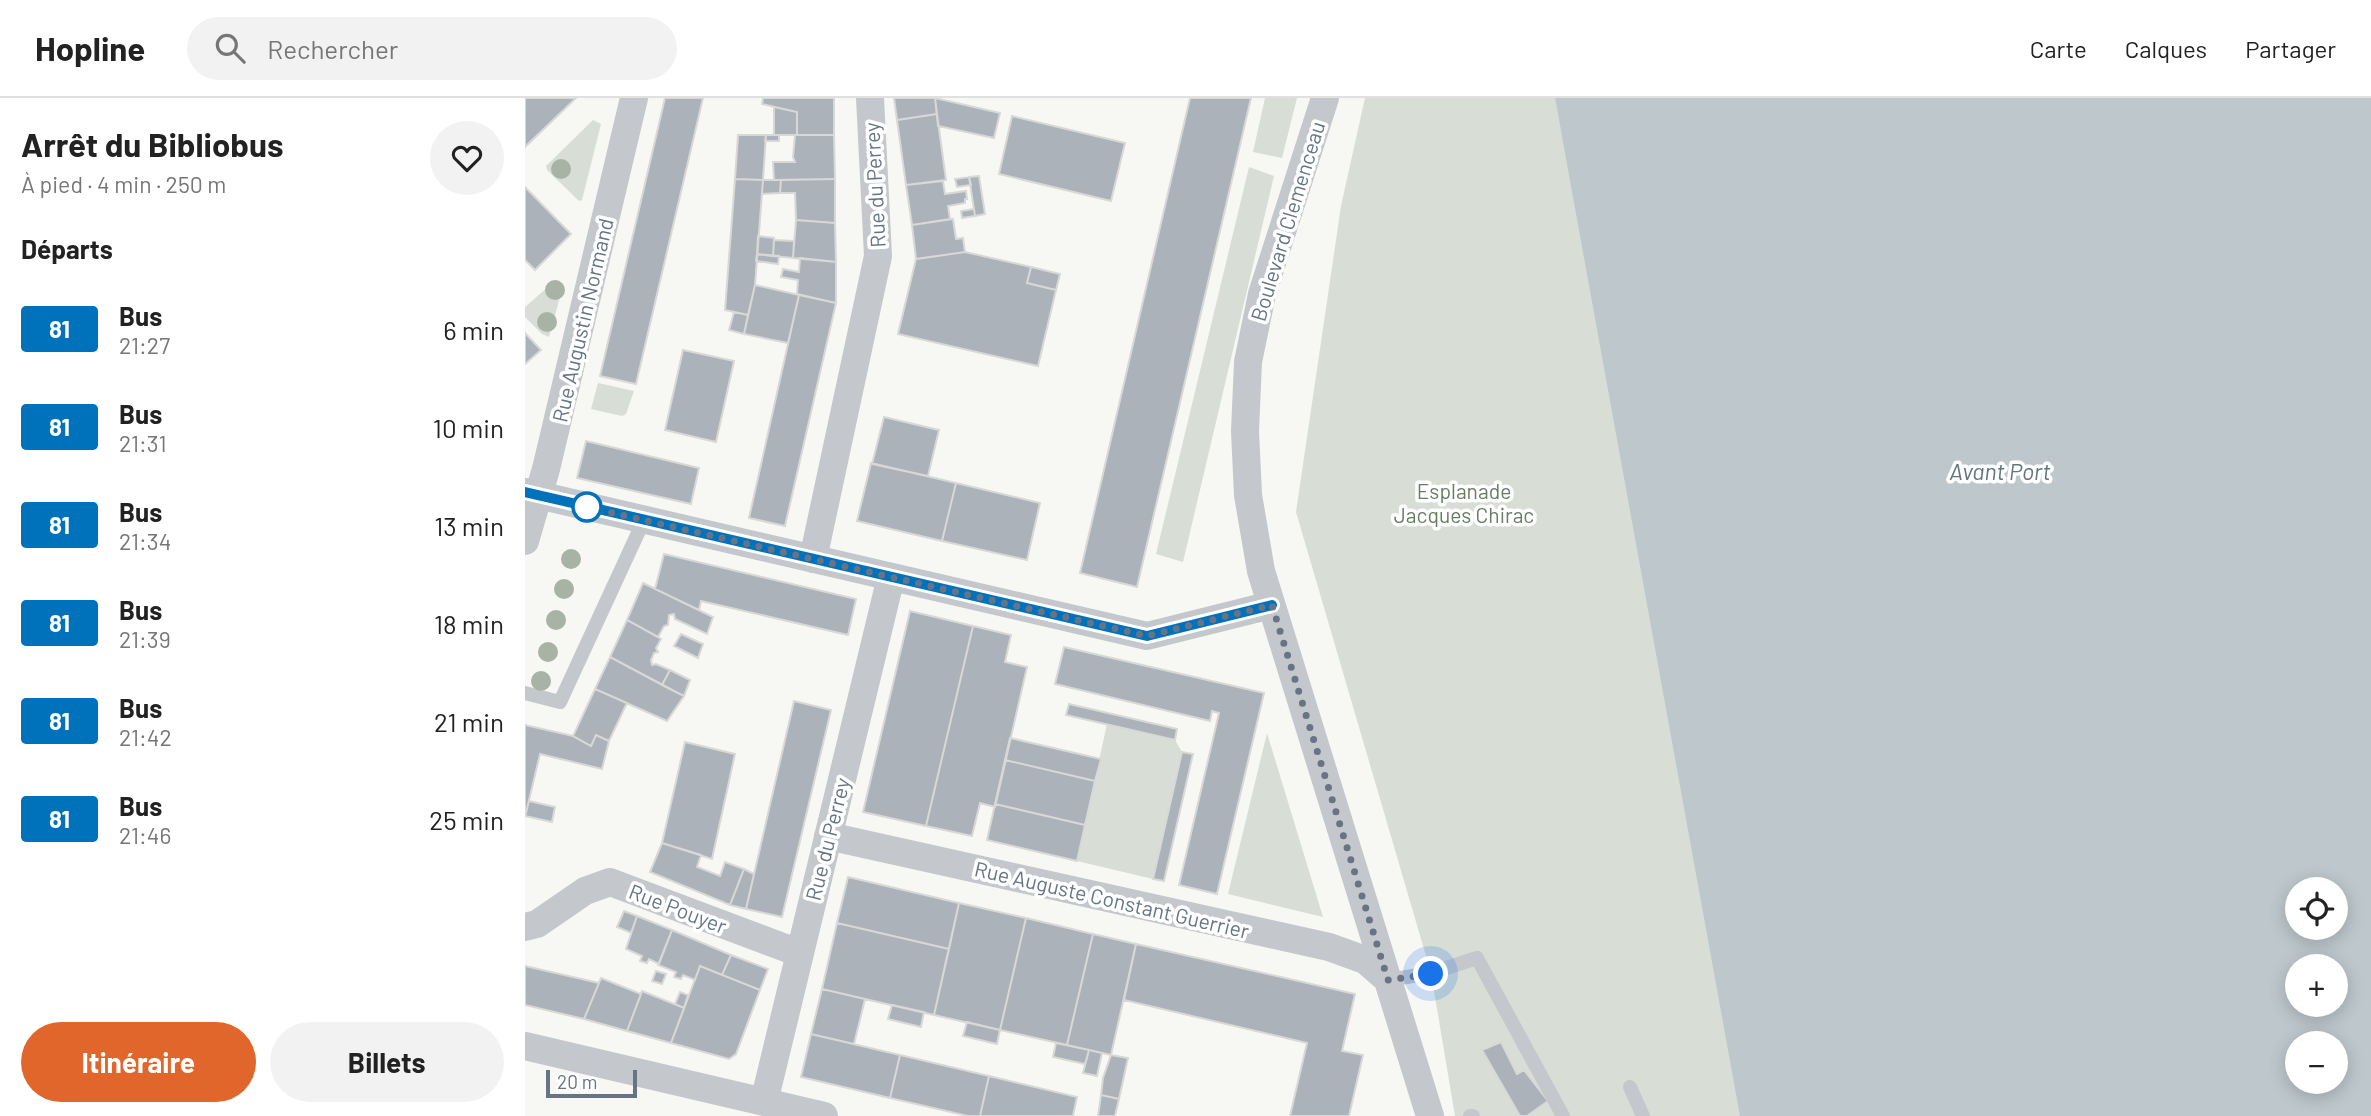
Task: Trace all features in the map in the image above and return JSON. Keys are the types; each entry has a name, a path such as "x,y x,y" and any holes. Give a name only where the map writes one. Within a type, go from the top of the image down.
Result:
{"street":[{"name":"Rue Augustin Normand","path":"525,541 532,494 633,98"},
{"name":"Rue du Perrey","path":"813,559 878,256 870,98"},
{"name":"Boulevard Clemenceau","path":"1325,98 1262,294 1248,362 1245,431 1248,495 1261,571 1430,1116"},
{"path":"532,494 1147,636 1272,605"},
{"name":"Rue du Perrey","path":"764,1102 891,577"},
{"name":"Rue Auguste Constant Guerrier","path":"828,836 1329,947 1365,960 1388,980"},
{"name":"Rue Pouyer","path":"525,927 537,924 585,891 610,882 799,954"},
{"path":"525,1046 824,1116"}],"lane":[{"path":"525,693 560,702 644,520"},
{"path":"1388,980 1431,974 1477,958 1563,1116"},
{"path":"1630,1087 1643,1116"}],"green space":[{"path":"1265,98 1297,98 1282,158 1253,152"},
{"name":"Esplanade Jacques Chirac","path":"1365,98 1555,98 1748,1116 1455,1116 1431,973 1296,512 1341,206"},
{"path":"593,120 601,124 582,200 579,201 546,166"},
{"path":"1249,167 1274,176 1183,562 1156,554"},
{"path":"556,280 560,282 562,290 549,337 542,334 525,317 525,307"},
{"path":"598,383 634,391 626,414 622,416 591,409"},
{"path":"1107,724 1175,740 1182,752 1153,879 1077,861"},
{"path":"1267,733 1323,917 1228,894"}],"water":[{"name":"Avant Port","path":"1555,98 2371,98 2371,1116 1740,1116"}],"building":[{"path":"525,98 576,98 525,147"},
{"path":"665,98 703,98 636,384 600,376"},
{"path":"763,98 834,98 834,135 797,135 797,112 762,104"},
{"path":"894,98 935,98 937,114 897,120"},
{"path":"935,98 1000,113 994,138 938,126"},
{"path":"1190,98 1251,98 1137,587 1080,573"},
{"path":"774,107 797,112 797,135 774,135"},
{"path":"937,114 946,180 906,185 897,120"},
{"path":"1012,116 1125,143 1111,201 999,174"},
{"path":"738,135 766,135 763,180 735,179"},
{"path":"766,135 779,135 779,141 765,141"},
{"path":"795,135 834,135 835,179 774,180 773,162 795,162"},
{"path":"979,176 985,214 975,216 969,177"},
{"path":"969,177 971,185 957,187 955,179"},
{"path":"735,179 763,180 755,285 748,315 725,310"},
{"path":"835,179 835,223 796,220 795,193 780,193 781,180"},
{"path":"763,180 781,180 780,193 762,194"},
{"path":"943,181 945,194 966,191 965,203 948,206 950,219 912,225 906,185"},
{"path":"525,187 571,234 535,270 525,260"},
{"path":"974,209 975,216 962,218 961,211"},
{"path":"953,219 956,239 963,238 965,252 916,259 912,225"},
{"path":"796,220 835,223 836,262 793,258"},
{"path":"758,236 774,238 773,256 757,254"},
{"path":"774,240 794,241 793,258 773,256"},
{"path":"965,252 1031,267 1027,283 1056,290 1038,366 898,334 916,259"},
{"path":"757,254 779,256 778,264 756,261"},
{"path":"800,258 836,262 836,303 797,294 798,280 781,277 783,269 799,272"},
{"path":"1031,267 1060,274 1056,290 1027,283"},
{"path":"755,285 799,295 788,343 744,334"},
{"path":"799,295 836,303 785,526 749,518"},
{"path":"734,312 748,315 744,334 729,330"},
{"path":"525,333 541,350 525,364"},
{"path":"683,350 734,361 716,442 665,430"},
{"path":"884,417 939,430 928,476 872,464"},
{"path":"586,441 699,468 691,504 577,478"},
{"path":"871,463 956,483 942,541 857,521"},
{"path":"956,483 1040,503 1027,560 942,541"},
{"path":"664,554 856,599 848,635 701,601 699,610 655,589"},
{"path":"643,583 713,617 707,634 675,619 674,614 669,615 668,625 664,626 658,637 627,620"},
{"path":"910,611 973,626 926,826 863,812"},
{"path":"627,620 661,639 656,648 658,652 654,653 651,660 652,665 670,670 662,685 610,657"},
{"path":"973,626 1011,635 1005,662 1027,667 995,807 980,803 972,836 926,826"},
{"path":"681,634 703,644 698,658 674,646"},
{"path":"1064,647 1264,693 1217,894 1179,885 1219,713 1212,711 1210,721 1055,684"},
{"path":"610,657 684,696 667,721 595,689"},
{"path":"670,670 690,680 684,696 662,685"},
{"path":"595,689 627,703 609,741 596,735 591,746 573,736"},
{"path":"794,701 831,710 782,917 746,909"},
{"path":"1069,704 1177,729 1175,740 1066,715"},
{"path":"525,725 573,736 591,746 596,735 609,741 602,769 540,754 525,817"},
{"path":"1010,738 1101,759 1095,781 1005,760"},
{"path":"685,742 735,754 712,859 662,843"},
{"path":"1182,752 1193,754 1164,881 1153,879"},
{"path":"1005,760 1095,781 1085,825 995,804"},
{"path":"529,801 555,807 552,822 525,816"},
{"path":"995,804 1085,825 1077,861 987,840"},
{"path":"662,843 701,855 697,867 720,876 725,862 744,869 730,905 650,872"},
{"path":"744,869 754,874 746,909 730,905"},
{"path":"848,877 959,903 949,949 837,923"},
{"path":"959,903 1026,918 1000,1030 934,1015"},
{"path":"624,911 637,916 631,933 617,927"},
{"path":"637,916 672,930 659,964 649,959 647,963 640,961 642,956 626,949"},
{"path":"1026,918 1093,934 1067,1045 1000,1030"},
{"path":"837,923 949,949 934,1015 822,989"},
{"path":"672,930 731,955 722,975 700,966 695,980 683,975 681,979 674,977 676,972 658,965"},
{"path":"1093,934 1136,944 1111,1055 1067,1045"},
{"path":"1136,944 1355,994 1342,1051 1363,1055 1349,1116 1290,1116 1307,1043 1124,1000"},
{"path":"731,955 768,969 760,990 722,975"},
{"path":"525,966 599,983 584,1019 525,1005"},
{"path":"700,966 760,990 736,1054 729,1059 671,1043"},
{"path":"656,971 666,974 662,984 652,981"},
{"path":"601,978 641,994 627,1031 584,1019"},
{"path":"822,989 865,999 854,1044 811,1034"},
{"path":"642,991 684,1008 671,1043 627,1031"},
{"path":"680,992 688,995 684,1008 675,1004"},
{"path":"892,1005 924,1012 921,1027 888,1019"},
{"path":"967,1022 1000,1030 997,1044 963,1036"},
{"path":"811,1034 900,1055 890,1098 801,1077"},
{"path":"1501,1042 1517,1074 1524,1070 1548,1101 1527,1116 1520,1116 1482,1050"},
{"path":"1056,1043 1089,1050 1085,1064 1053,1057"},
{"path":"1089,1050 1102,1053 1097,1076 1083,1073"},
{"path":"900,1055 989,1076 980,1116 968,1116 890,1098"},
{"path":"1111,1055 1128,1058 1119,1099 1101,1095 1103,1078"},
{"path":"989,1076 1077,1097 1073,1116 980,1116"},
{"path":"1101,1095 1119,1099 1115,1116 1098,1116"}],"bus line":[{"name":"81","path":"525,492 1147,636 1272,605"}],"route":[{"path":"587,507 1147,636 1272,605 1388,980 1431,974"}]}
